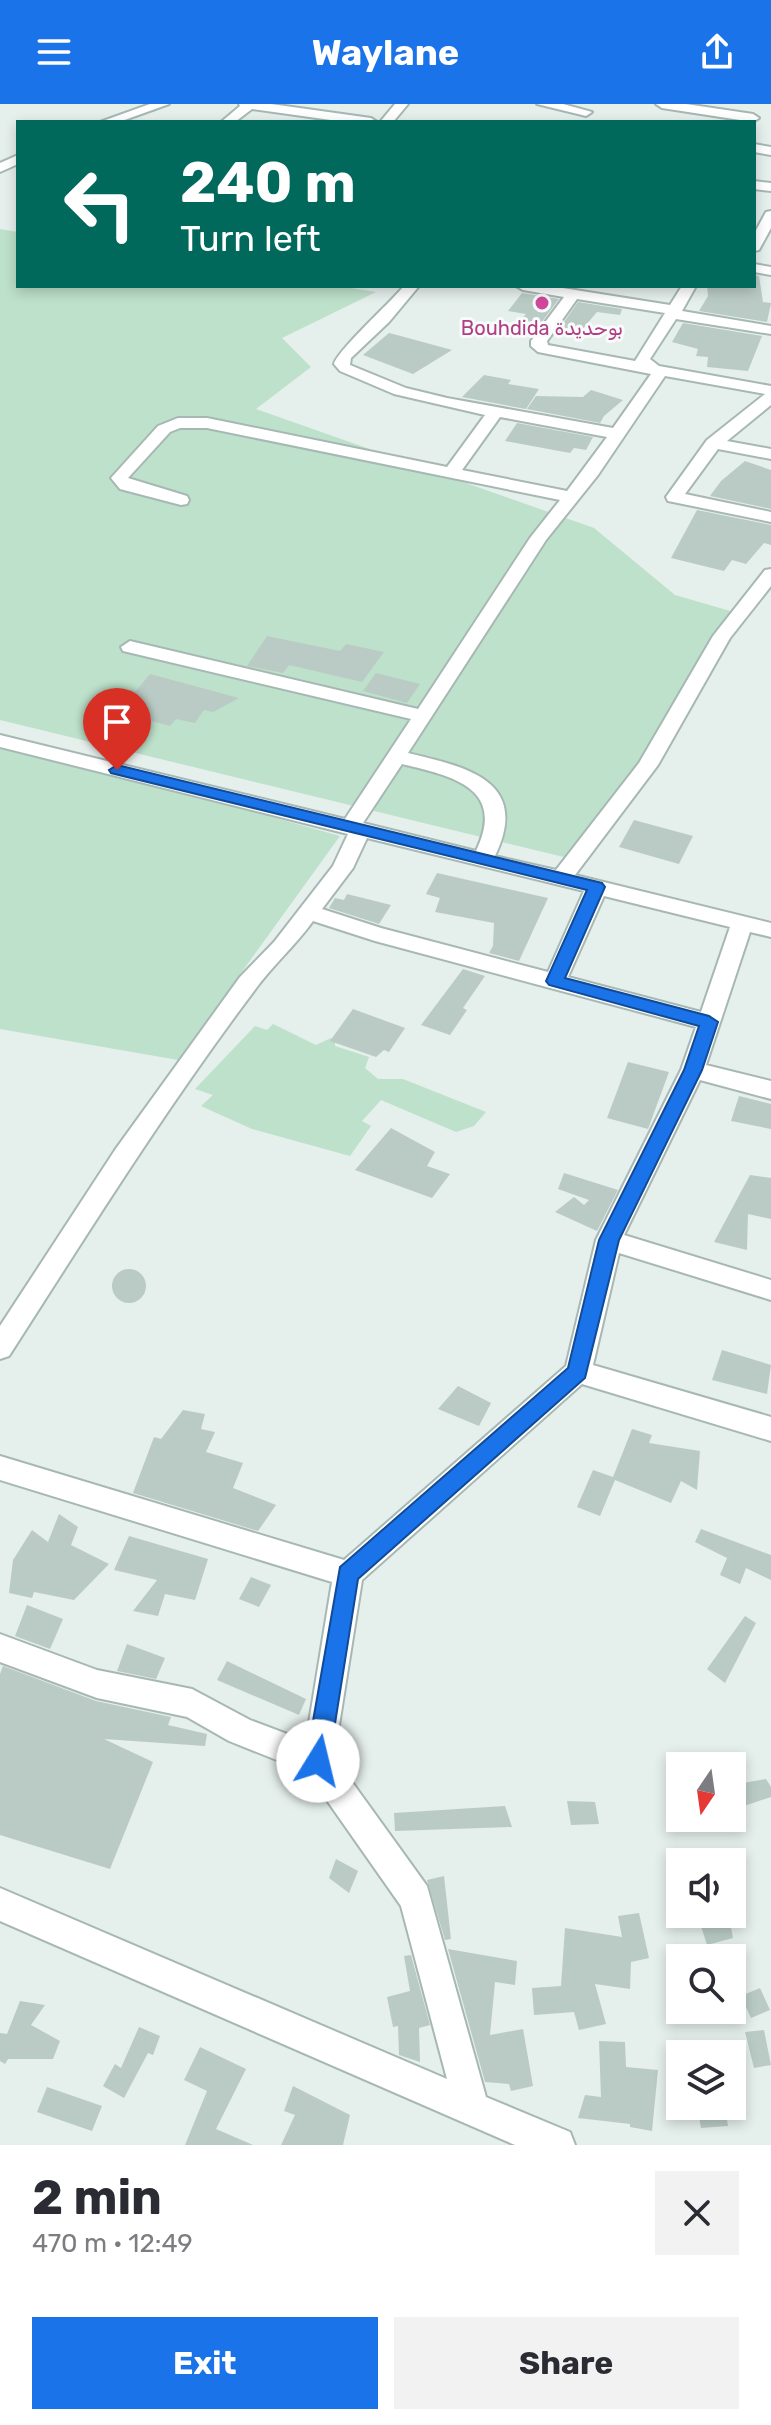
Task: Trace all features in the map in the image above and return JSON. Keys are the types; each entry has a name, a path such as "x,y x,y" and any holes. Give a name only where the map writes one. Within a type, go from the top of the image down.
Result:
{"street":[{"path":"112,120 163,104"},
{"path":"388,120 402,104"},
{"path":"543,104 586,113"},
{"path":"662,104 759,114"},
{"path":"230,120 249,105 357,120"},
{"path":"756,243 771,215"},
{"path":"410,288 384,319 353,347 342,364 345,368 400,391 494,414 617,434"},
{"path":"536,288 573,294 598,292 674,312 771,330"},
{"path":"659,373 642,360 688,288"},
{"path":"573,294 539,341 539,346 549,351 771,394"},
{"path":"0,1348 64,1246 248,982 282,947 342,868 355,830 398,757 496,604 659,373"},
{"path":"771,394 713,443 706,457 674,497 771,517"},
{"path":"451,473 494,414"},
{"path":"181,500 126,485 119,478 164,429 178,423 207,423 571,497"},
{"path":"713,443 771,454"},
{"path":"561,878 648,765 722,636 771,574"},
{"path":"130,647 425,717"},
{"path":"0,741 771,930"},
{"path":"398,757 454,772 472,780 488,794 497,817 496,828 483,859"},
{"path":"555,981 597,887"},
{"path":"308,912 375,934 709,1022"},
{"path":"318,1761 348,1574 578,1372 609,1240 693,1070 742,923"},
{"path":"693,1070 771,1090"},
{"path":"609,1240 771,1290"},
{"path":"578,1372 771,1429"},
{"path":"0,1468 348,1574"},
{"path":"0,1648 97,1684 192,1704 240,1731 318,1761 415,1898 471,2105"},
{"path":"0,1904 471,2105 557,2145"}],"green space":[{"path":"0,229 16,232 16,288 351,288 376,292 282,338 311,367 256,409 594,528 675,595 744,615 572,859 0,720"},
{"path":"0,741 340,836 178,1060 0,1029"},
{"path":"273,1024 316,1045 331,1038 335,1040 335,1046 369,1057 365,1068 378,1079 403,1079 486,1112 474,1126 456,1132 381,1100 362,1121 371,1126 350,1156 252,1129 201,1106 213,1095 195,1089 255,1026 267,1030"}],"building":[{"path":"756,275 759,276 763,302 771,303 767,322 699,311 708,296 707,288 756,288"},
{"path":"522,293 559,299 535,331 515,327 526,314 508,311"},
{"path":"578,302 622,309 620,315 597,312 575,338 555,335"},
{"path":"683,323 762,336 748,371 707,367 708,357 696,356 698,349 672,342"},
{"path":"389,333 452,350 413,374 363,355"},
{"path":"484,375 511,380 508,384 539,389 526,409 462,397"},
{"path":"591,390 623,400 600,423 527,409 536,396 583,397"},
{"path":"517,423 593,437 586,450 574,448 570,453 505,441"},
{"path":"745,461 771,470 771,509 710,496 721,481"},
{"path":"697,510 771,525 771,545 764,543 746,564 732,560 724,571 671,558"},
{"path":"267,636 340,651 346,644 384,652 362,682 289,665 283,673 247,666"},
{"path":"376,673 420,684 407,703 363,691"},
{"path":"150,674 239,698 213,712 204,710 195,723 176,719 170,726 144,719 137,728 107,722 131,690 136,691"},
{"path":"634,820 693,836 679,864 619,847"},
{"path":"437,873 548,898 519,961 489,953 493,946 494,923 435,912 440,898 426,894"},
{"path":"347,894 391,905 379,924 329,908 335,898 344,900"},
{"path":"463,969 485,976 463,1008 467,1010 450,1035 421,1025"},
{"path":"353,1009 405,1028 389,1052 384,1050 376,1057 330,1041"},
{"path":"628,1062 669,1072 648,1129 607,1118"},
{"path":"739,1096 771,1104 771,1129 731,1121"},
{"path":"391,1128 435,1152 427,1166 450,1174 432,1198 355,1170"},
{"path":"564,1173 618,1190 597,1231 555,1212 574,1197 584,1205 589,1200 558,1189"},
{"path":"750,1175 771,1178 771,1219 748,1214 747,1250 714,1242"},
{"path":"129,1269 141,1274 146,1286 141,1298 129,1303 117,1298 112,1286 117,1274"},
{"path":"722,1350 771,1365 767,1394 712,1380"},
{"path":"458,1386 491,1403 479,1426 438,1409"},
{"path":"183,1410 205,1414 201,1429 215,1432 206,1452 243,1463 233,1488 276,1505 258,1531 133,1493 154,1437 161,1439"},
{"path":"632,1429 652,1435 649,1443 700,1451 697,1490 681,1481 671,1503 615,1480 600,1516 577,1507 593,1470 613,1477"},
{"path":"59,1514 78,1527 71,1545 109,1564 74,1600 34,1592 32,1598 9,1593 13,1560 32,1530 48,1542"},
{"path":"701,1529 771,1555 771,1580 746,1568 740,1584 720,1575 727,1558 695,1542"},
{"path":"129,1536 208,1559 195,1600 165,1594 158,1616 133,1611 157,1580 114,1570"},
{"path":"251,1577 271,1585 259,1607 239,1599"},
{"path":"27,1605 63,1619 50,1649 15,1636"},
{"path":"745,1616 756,1623 725,1683 707,1669"},
{"path":"127,1644 165,1658 156,1679 117,1671"},
{"path":"227,1661 306,1699 299,1715 217,1680"},
{"path":"3,1666 96,1701 171,1717 168,1725 207,1734 205,1746 104,1739 153,1762 110,1869 0,1835 0,1674"},
{"path":"766,1779 771,1787 771,1797 746,1805 746,1783"},
{"path":"567,1801 595,1802 599,1824 571,1825"},
{"path":"505,1806 512,1827 395,1831 394,1813"},
{"path":"336,1859 358,1871 349,1893 329,1878"},
{"path":"444,1876 451,1939 445,1940 427,1880"},
{"path":"639,1913 649,1958 631,1962 630,1989 595,1984 606,2024 579,2030 574,2012 534,2015 532,1988 561,1986 565,1928 622,1937 618,1916"},
{"path":"702,1928 731,1928 733,1938 707,1944"},
{"path":"448,1949 517,1961 515,1985 495,1982 490,2035 523,2029 533,2086 511,2091 509,2084 485,2082"},
{"path":"411,1955 430,2025 419,2028 420,2062 399,2055 398,2026 393,2027 387,1997 410,1991 404,1956"},
{"path":"760,1988 770,2010 751,2018 746,2007 746,1994"},
{"path":"20,2001 45,2005 31,2025 60,2041 53,2059 8,2059 5,2064 0,2061 0,2033 7,2034"},
{"path":"139,2027 160,2036 153,2055 148,2053 124,2098 103,2086 115,2064 121,2068"},
{"path":"764,2030 771,2065 754,2068 745,2032"},
{"path":"599,2041 625,2042 626,2067 658,2070 652,2131 630,2127 630,2124 578,2118 585,2095 601,2097"},
{"path":"200,2047 246,2069 216,2129 253,2145 185,2145 207,2091 184,2080"},
{"path":"293,2086 350,2115 343,2145 281,2145 295,2115 284,2111"},
{"path":"47,2087 102,2106 92,2131 37,2112"},
{"path":"700,2120 727,2120 728,2126 701,2128"}],"place":[{"name":"Bouhdida بوحديدة","path":"542,303"}],"route":[{"path":"117,770 597,887 555,981 709,1022 693,1070 609,1240 578,1372 348,1574 318,1761"}]}
